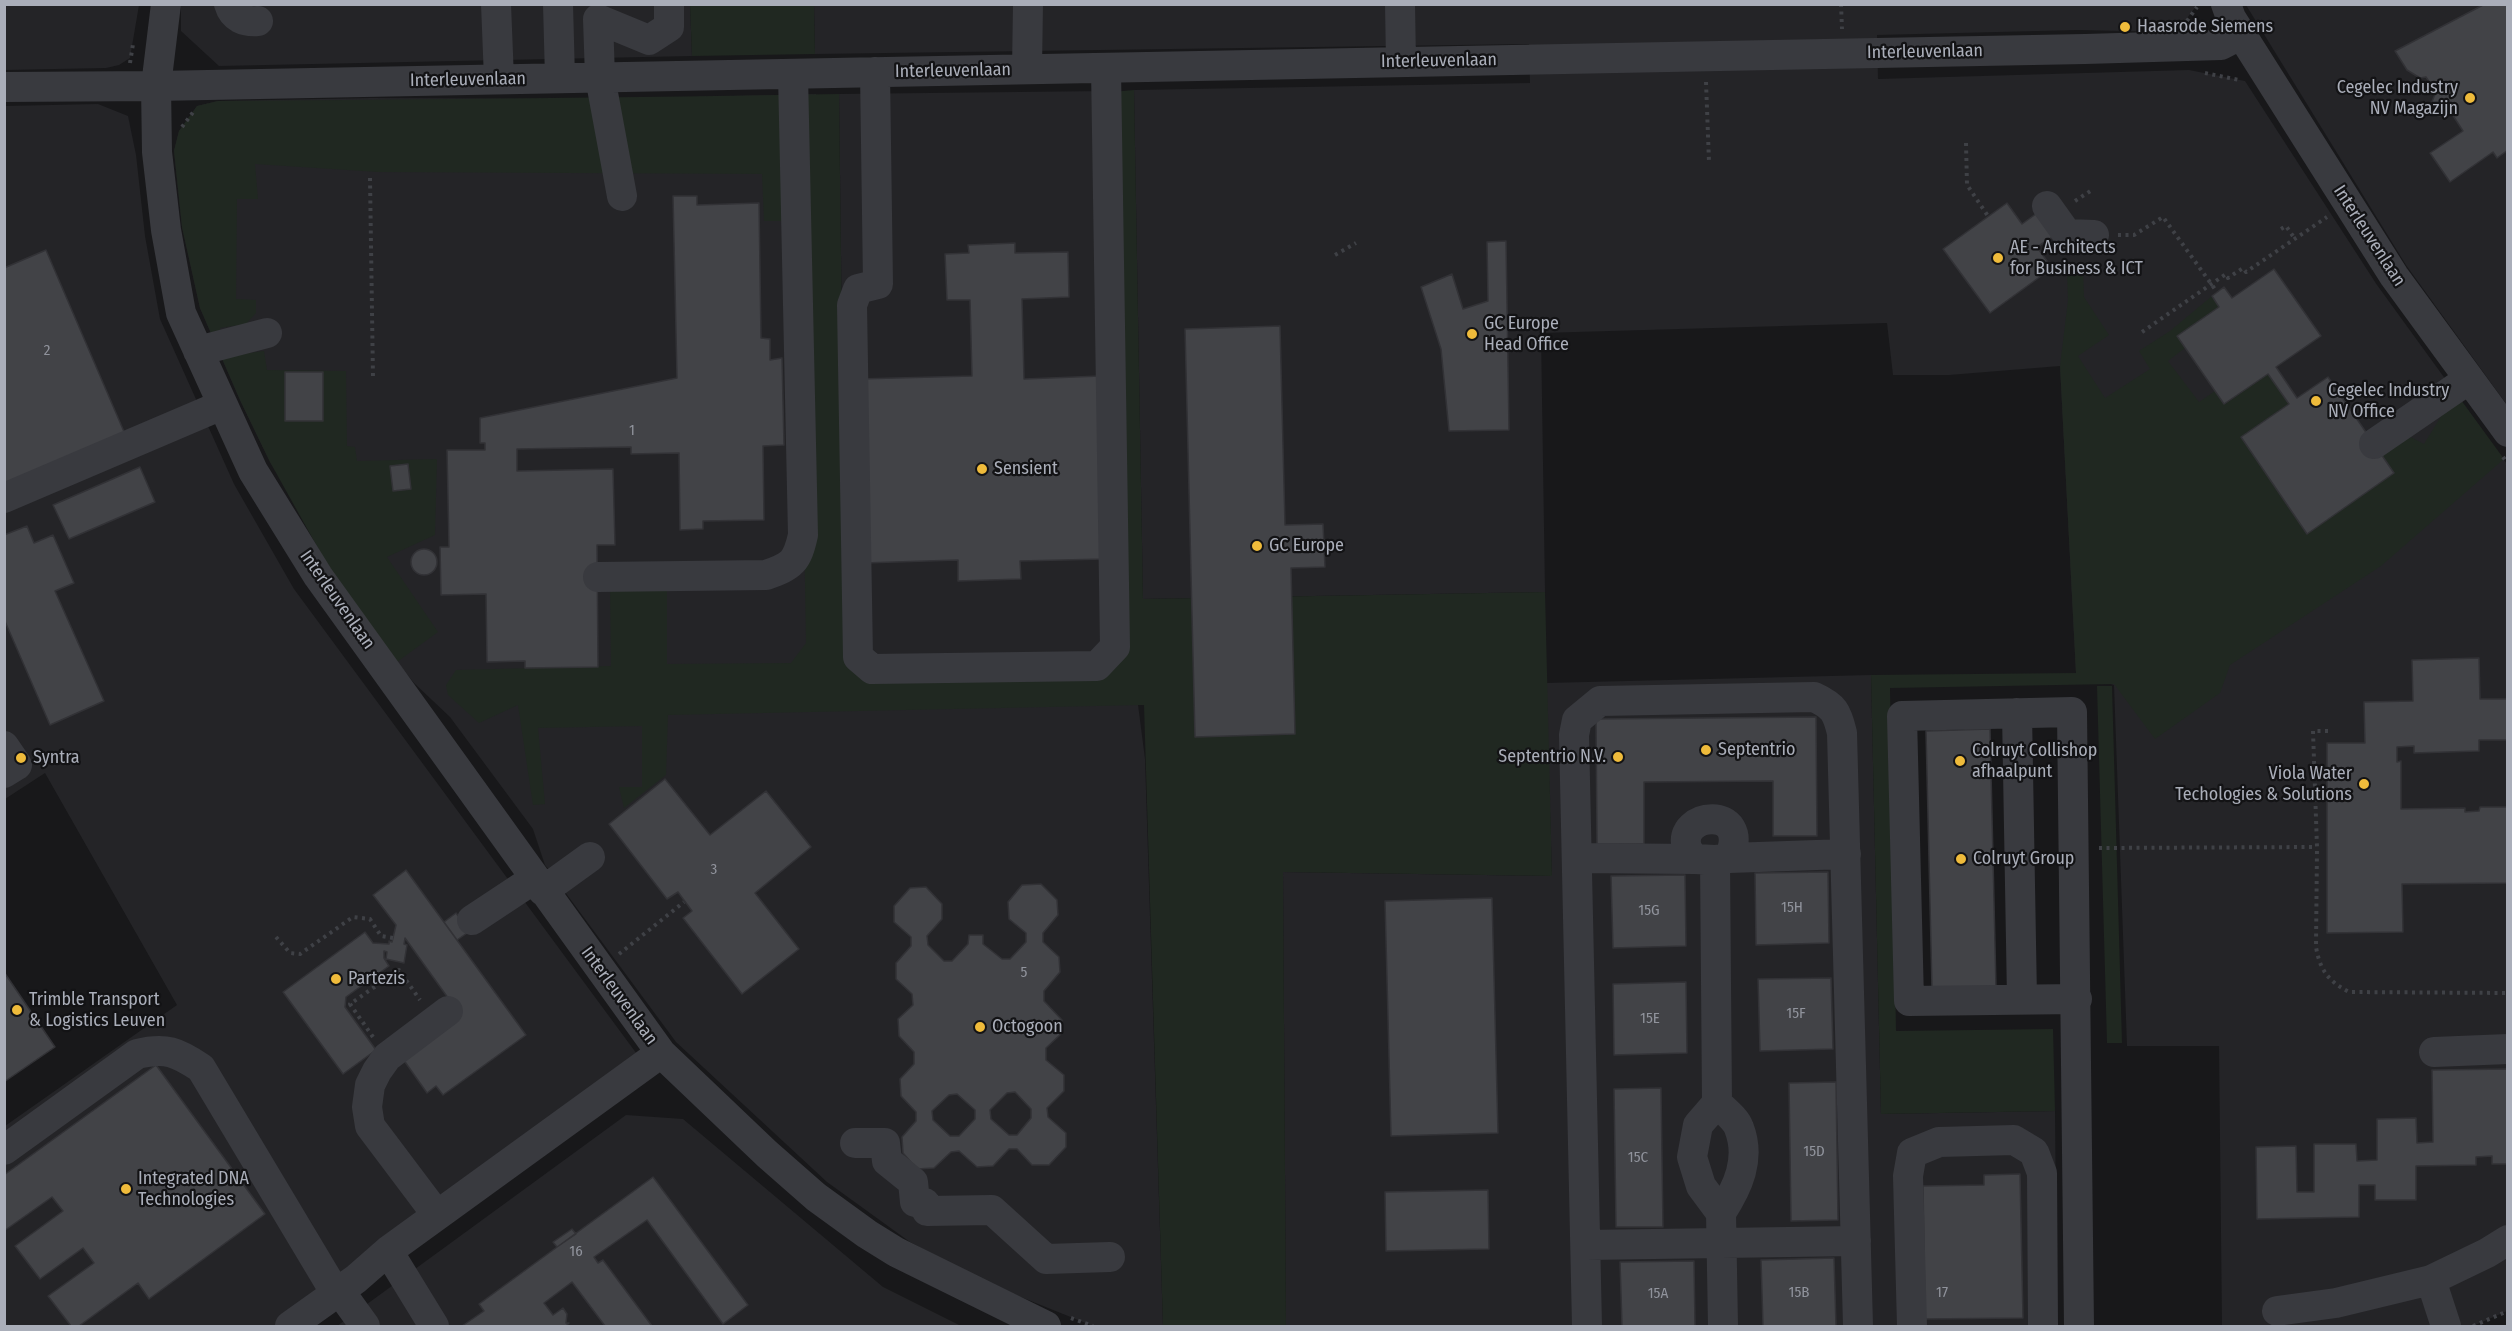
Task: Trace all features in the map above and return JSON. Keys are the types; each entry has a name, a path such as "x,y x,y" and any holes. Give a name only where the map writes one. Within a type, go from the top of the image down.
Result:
{"street":[{"path":"156,86 166,4"},
{"path":"229,4 234,15 246,22 258,21"},
{"path":"558,4 560,78"},
{"path":"649,40 669,27 669,4"},
{"path":"1027,69 1028,4"},
{"path":"1400,4 1401,62"},
{"path":"490,11 499,79"},
{"path":"598,12 649,40"},
{"path":"598,12 600,78 622,196"},
{"name":"Interleuvenlaan","path":"4,87 600,78 2221,45 2239,15 2348,203 2394,276 2508,432"},
{"path":"649,40 650,76"},
{"path":"875,72 878,284 858,289 852,305 858,657 872,669 1097,666 1115,647 1106,68"},
{"path":"598,577 766,575 784,569 798,555 803,535 793,74"},
{"name":"Interleuvenlaan","path":"156,86 157,152 166,230 181,313 253,471 318,576 538,885 661,1053 767,1154 816,1197 867,1234 907,1257 1058,1322"},
{"path":"2047,206 2067,234 2094,235"},
{"path":"198,351 267,333"},
{"path":"2374,444 2469,379"},
{"path":"4,498 222,405"},
{"path":"1587,1326 1574,735 1577,720 1600,701 1814,696 1838,713 1842,733 1858,1326"},
{"path":"2077,999 1909,1001 1902,716 2072,712 2077,999 2079,1326"},
{"path":"2017,713 2022,999"},
{"path":"4,746 17,765 4,772"},
{"path":"1577,858 1713,859 1846,854"},
{"path":"472,920 590,857"},
{"path":"1713,859 1718,1103 1739,1126 1745,1155 1737,1187 1721,1213 1723,1326"},
{"path":"437,1215 370,1126 367,1107 370,1085 387,1057 441,1016"},
{"path":"2434,1052 2508,1049"},
{"path":"4,1150 137,1054 153,1050 171,1051 201,1068 337,1291 365,1326"},
{"name":"Interleuvenlaan","path":"290,1326 388,1251 661,1053"},
{"path":"1718,1103 1698,1125 1692,1157 1701,1186 1721,1213"},
{"path":"1912,1326 1908,1176 1912,1153 1939,1142 2014,1140 2034,1152 2042,1173 2043,1326"},
{"path":"855,1143 885,1143 887,1161 913,1182 915,1202 925,1203 927,1211 992,1209 1046,1259 1110,1257"},
{"path":"2277,1311 2336,1303 2431,1280 2487,1253 2508,1239"},
{"path":"1586,1245 1856,1241"},
{"path":"388,1251 435,1326"},
{"path":"2431,1280 2446,1326"}],"path":[{"path":"1706,82 1709,162"},
{"path":"179,131 197,106"},
{"path":"1966,143 1967,185 1988,216"},
{"path":"370,178 373,378"},
{"path":"2142,332 2226,274 2228,278 2243,268 2246,272 2348,203"},
{"path":"2094,235 2134,235 2163,217 2217,292"},
{"path":"2281,230 2286,226 2295,239"},
{"path":"1335,255 1356,243"},
{"path":"2328,731 2313,731 2317,847 2316,947 2319,963 2325,976 2335,985 2349,992 2508,993"},
{"path":"2074,848 2317,847"},
{"path":"601,970 684,902"},
{"path":"276,938 290,953 300,954 353,917 370,919 381,936 393,938"},
{"path":"387,1057 350,1005 399,970 441,1016"},
{"path":"2473,1326 2508,1311"},
{"path":"1058,1322 1093,1326"}],"shaded area":[{"path":"5,4 139,5 130,58 119,65 106,68 5,70"},
{"path":"181,5 690,5 692,56 219,66 181,31"},
{"path":"690,5 814,5 815,54 692,56"},
{"path":"814,5 2197,5 2181,26 2167,32 2078,30 1877,35 1878,79 2189,70 2245,81 2377,285 2507,464 2507,1311 2473,1326 2222,1326 2219,1046 2127,1046 2114,685 2076,674 2060,366 1949,375 1893,375 1887,323 1541,333 1545,592 1143,599 1134,90 1530,83 1529,44 815,54"},
{"path":"2246,5 2507,5 2507,405 2406,265"},
{"path":"1134,90 1143,599 1545,592 1552,876 1283,872 1286,1326 1163,1326 1144,705 668,715 666,775 624,808 619,787 642,787 642,726 538,728 545,804 533,805 518,705 479,723 448,695 446,685 456,670 611,666 610,585 667,582 667,664 791,663 806,643 799,221 764,221 762,174 378,172 255,164 258,199 237,199 236,299 256,300 256,313 246,324 220,328 227,356 264,351 267,370 346,371 347,446 355,447 357,461 437,459 435,535 387,557 438,632 397,662 328,566 270,462 240,400 200,308 182,227 174,151 179,131 197,106 218,101 839,94 846,660 1108,674 1112,92"},
{"path":"1107,91 1127,654 846,660 839,94"},
{"path":"816,94 826,693 1136,689 1145,759 1163,1326 1093,1326 976,1279 910,1242 827,1182 676,1042 545,865 533,829 450,717 414,683 397,662 270,462 200,308 182,227 174,151 179,131 197,106 218,101 371,98 604,99"},
{"path":"98,104 128,116 136,155 145,236 160,319 234,484 294,589 645,1065 290,1326 5,1326 5,1126 177,1005 45,773 5,799 5,106"},
{"path":"2083,270 2084,297 2109,335 2078,356 2105,398 2150,369 2139,351 2170,331 2212,296 2219,307 2177,336 2185,348 2168,361 2199,402 2215,391 2225,404 2268,374 2289,404 2241,437 2307,533 2394,473 2379,450 2403,433 2424,444 2443,413 2461,400 2504,459 2381,566 2230,665 2220,693 2155,739 2114,684 1890,688 1896,1031 2053,1029 2055,1111 1881,1114 1871,675 2076,673 2060,366 2068,300 2067,271"},
{"path":"1871,675 1881,1114 2055,1111 2057,1326 1286,1326 1283,872 1552,876 1546,683"},
{"path":"2097,686 2112,686 2122,1043 2107,1043"},
{"path":"626,1115 683,1119 883,1287 961,1326 337,1326"}],"building":[{"name":"Cegelec Industry NV Magazijn","path":"2485,4 2508,4 2508,150 2497,158 2493,152 2450,182 2430,153 2463,131 2452,114 2438,116 2431,104 2436,92 2426,77 2420,78 2407,70 2395,51"},
{"path":"673,196 697,196 697,205 759,203 761,338 770,339 770,360 782,358 784,445 763,446 764,520 703,521 703,529 680,530 679,453 631,454 631,447 517,449 517,471 613,469 615,545 597,545 598,667 525,668 525,661 487,662 486,594 441,595 440,547 449,547 447,450 485,450 485,443 480,443 480,418 677,378"},
{"name":"AE - Architects for Business & ICT","path":"2007,203 2022,224 2040,211 2057,234 2037,247 2052,268 1990,313 1943,249"},
{"name":"GC Europe Head Office","path":"1506,241 1509,430 1449,431 1441,349 1421,287 1452,274 1463,309 1488,301 1487,242"},
{"name":"Sensient","path":"1015,243 1015,253 1068,252 1069,297 1022,299 1024,379 1100,376 1105,559 1020,561 1021,579 958,581 958,560 864,563 858,379 972,376 970,300 947,300 945,254 969,253 968,245"},
{"path":"46,250 125,434 4,485 4,268"},
{"name":"Cegelec Industry NV Office","path":"2274,269 2321,336 2276,367 2297,398 2328,377 2394,473 2307,534 2241,437 2289,404 2268,374 2224,404 2177,336 2219,307 2212,296 2224,287 2232,298"},
{"name":"GC Europe","path":"1280,326 1285,525 1323,524 1325,567 1291,568 1295,734 1195,737 1185,329"},
{"path":"285,372 323,372 323,421 285,421"},
{"path":"408,464 411,489 393,491 390,466"},
{"path":"140,467 155,502 69,539 53,505"},
{"path":"27,526 34,543 53,535 74,583 55,591 104,701 50,725 4,619 4,535"},
{"path":"424,549 433,553 437,562 433,571 424,575 415,571 411,562 415,553"},
{"name":"Viola Water Techologies & Solutions","path":"2479,658 2480,699 2508,699 2508,740 2479,740 2479,751 2414,753 2414,746 2397,747 2397,762 2401,761 2401,809 2465,808 2465,812 2479,811 2480,807 2508,807 2508,883 2402,884 2403,932 2327,933 2327,743 2365,743 2364,702 2413,701 2412,660"},
{"name":"Septentrio","path":"1816,717 1817,836 1773,836 1773,781 1644,782 1644,844 1597,844 1596,719"},
{"name":"Colruyt Group","path":"1990,729 1996,988 1932,989 1926,731"},
{"path":"665,779 710,835 766,791 811,847 755,893 799,949 742,994 683,918 692,911 678,892 667,899 609,824"},
{"name":"Partezis","path":"406,870 526,1035 443,1095 436,1086 427,1093 403,1059 461,1016 405,938 404,944 407,945 404,963 386,959 387,952 384,951 384,958 389,966 346,997 345,1007 376,1050 343,1074 283,992 365,932 373,943 389,944 389,941 392,942 396,925 373,895"},
{"path":"1828,872 1829,943 1756,945 1755,873"},
{"path":"1685,875 1686,946 1613,948 1611,876"},
{"name":"Octogoon","path":"1041,884 1057,900 1058,915 1043,933 1043,942 1059,957 1060,972 1044,991 1044,1001 1062,1020 1062,1033 1046,1048 1046,1060 1064,1075 1064,1091 1047,1108 1048,1117 1066,1133 1066,1147 1049,1165 1032,1165 1017,1149 1009,1149 993,1166 977,1167 959,1151 951,1152 934,1168 917,1169 903,1153 902,1137 916,1121 916,1112 901,1096 900,1079 914,1064 914,1052 899,1036 898,1019 913,1005 912,994 896,979 896,963 911,946 911,937 894,922 894,906 910,888 926,887 942,904 942,919 927,936 928,945 944,961 952,961 968,944 969,935 983,935 983,944 1002,959 1010,959 1026,942 1026,933 1009,919 1008,902 1022,885","holes":["1015,1092 1031,1109 1031,1118 1017,1135 1009,1135 991,1119 990,1110 1007,1093","957,1094 975,1110 975,1119 959,1136 950,1136 933,1120 932,1111 949,1095"]},
{"path":"1492,898 1498,1133 1391,1136 1385,901"},
{"path":"456,913 470,931 457,940 444,922"},
{"name":"Trimble Transport & Logistics Leuven","path":"4,972 55,1047 4,1082"},
{"path":"1831,978 1833,1049 1760,1051 1758,979"},
{"path":"1686,982 1687,1053 1614,1055 1613,984"},
{"name":"Integrated DNA Technologies","path":"156,1065 265,1214 149,1299 138,1283 79,1326 71,1326 48,1296 94,1263 83,1248 40,1279 15,1246 63,1211 52,1197 4,1231 4,1175"},
{"path":"2508,1069 2508,1164 2492,1164 2492,1156 2476,1157 2476,1165 2416,1166 2416,1200 2375,1200 2375,1185 2359,1185 2359,1217 2257,1219 2256,1147 2296,1146 2297,1192 2314,1192 2314,1144 2356,1144 2357,1161 2377,1160 2377,1119 2416,1118 2417,1143 2433,1142 2432,1070"},
{"path":"1836,1082 1838,1220 1791,1221 1789,1083"},
{"path":"1661,1088 1663,1227 1616,1227 1614,1089"},
{"path":"2020,1174 2023,1318 1925,1319 1923,1186 1984,1185 1984,1175"},
{"path":"653,1177 748,1305 723,1324 647,1220 594,1257 598,1263 603,1260 652,1326 605,1326 572,1282 544,1303 553,1315 563,1308 567,1314 566,1323 569,1323 566,1326 462,1326 484,1311 479,1304"},
{"path":"1488,1190 1489,1249 1386,1251 1385,1192"},
{"path":"572,1229 576,1234 557,1247 553,1242"},
{"path":"1834,1258 1836,1326 1763,1326 1761,1260"},
{"path":"1694,1261 1695,1326 1622,1326 1620,1262"}],"place":[{"name":"Haasrode Siemens","path":"2125,27"},
{"name":"Cegelec Industry NV Magazijn","path":"2470,98"},
{"name":"AE - Architects for Business & ICT","path":"1998,258"},
{"name":"GC Europe Head Office","path":"1472,334"},
{"name":"Cegelec Industry NV Office","path":"2316,401"},
{"name":"Sensient","path":"982,469"},
{"name":"GC Europe","path":"1257,546"},
{"name":"Septentrio","path":"1706,750"},
{"name":"Septentrio N.V.","path":"1618,757"},
{"name":"Syntra","path":"21,758"},
{"name":"Colruyt Collishop afhaalpunt","path":"1960,761"},
{"name":"Viola Water Techologies & Solutions","path":"2364,784"},
{"name":"Colruyt Group","path":"1961,859"},
{"name":"Partezis","path":"336,979"},
{"name":"Trimble Transport & Logistics Leuven","path":"17,1010"},
{"name":"Octogoon","path":"980,1027"},
{"name":"Integrated DNA Technologies","path":"126,1189"}]}
